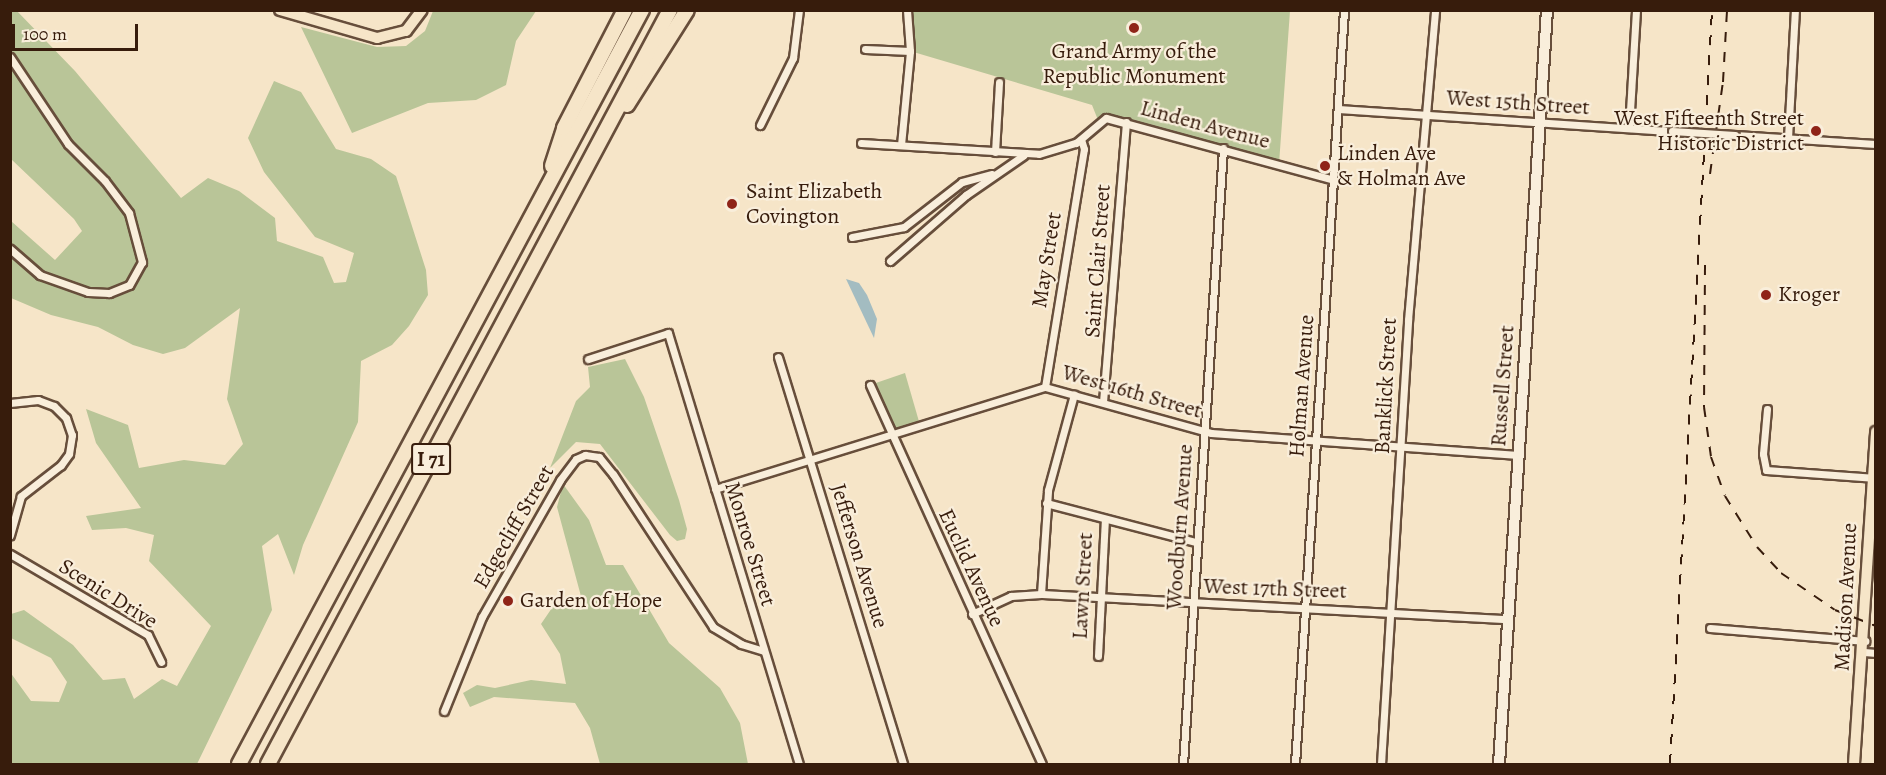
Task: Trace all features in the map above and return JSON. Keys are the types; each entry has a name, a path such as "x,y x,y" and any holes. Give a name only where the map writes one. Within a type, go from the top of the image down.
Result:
{"highway":[{"path":"540,202 564,128 625,10"},
{"name":"I 71","path":"239,765 642,10"},
{"name":"I 71","path":"268,765 670,10"},
{"path":"592,153 640,87 687,10"}],"main road":[{"path":"280,10 377,38 406,31 422,10"},
{"name":"Madison Avenue","path":"1854,765 1864,647 1875,432"}],"street":[{"path":"760,125 793,58 799,10"},
{"path":"901,145 909,51 907,10"},
{"name":"Holman Avenue","path":"1295,765 1344,10"},
{"name":"Banklick Street","path":"1381,765 1401,447 1435,10"},
{"name":"Russell Street","path":"1499,765 1547,10"},
{"path":"1629,128 1636,10"},
{"path":"1788,138 1795,10"},
{"path":"865,49 909,51"},
{"path":"10,57 62,137 129,213 142,262 129,285 109,293 88,292 40,275 10,249"},
{"path":"995,152 999,82"},
{"name":"West 15th Street","path":"1338,110 1875,144"},
{"name":"Linden Avenue","path":"861,143 1039,154 1081,139 1098,120 1126,122 1334,180"},
{"name":"Saint Clair Street","path":"1103,402 1126,122"},
{"name":"May Street","path":"1045,387 1084,149 1081,139"},
{"name":"Woodburn Avenue","path":"1183,765 1223,148"},
{"path":"890,261 992,174 1026,154"},
{"path":"852,237 904,227 962,182 983,174 992,174"},
{"name":"Monroe Street","path":"588,359 668,333 800,765"},
{"name":"Jefferson Avenue","path":"778,357 812,459 903,765"},
{"name":"Euclid Avenue","path":"870,385 1041,765"},
{"name":"West 16th Street","path":"715,489 1045,387 1204,431 1518,455"},
{"path":"1041,594 1046,503 1074,394"},
{"path":"10,403 38,400 54,406 66,418 72,435 69,454 61,465 21,496 10,535"},
{"path":"1767,409 1762,453 1766,470 1874,478"},
{"name":"Edgecliff Street","path":"444,711 482,617 560,480 576,459 585,455 598,457 613,474 713,627 741,644 764,651"},
{"path":"1046,503 1196,542"},
{"name":"Lawn Street","path":"1098,656 1105,519"},
{"name":"Scenic Drive","path":"10,554 148,635 161,662"},
{"name":"West 17th Street","path":"972,614 1011,596 1041,594 1193,604 1305,606 1508,619"},
{"path":"1710,628 1864,647 1875,653"}],"green space":[{"path":"16,10 75,71 181,198 208,178 239,191 275,218 277,241 323,257 334,283 346,282 354,253 315,237 264,172 248,138 274,81 301,92 336,149 371,159 396,176 426,270 428,295 409,326 392,345 361,361 358,422 303,545 294,575 278,534 262,546 272,610 197,764 11,764 10,672 31,701 59,702 67,682 51,658 11,638 11,614 24,610 73,645 103,680 125,678 134,699 162,679 177,686 211,626 149,561 154,535 126,528 92,530 86,516 141,508 96,443 86,409 128,425 139,468 184,460 225,465 243,444 227,399 240,308 185,348 163,354 133,345 98,327 51,315 11,298 11,221 55,260 82,231 74,219 11,159 10,11"},
{"path":"433,11 536,11 516,41 506,85 476,100 428,103 352,133 301,27 377,47 406,46 425,31"},
{"path":"907,11 1290,11 1279,164 1133,124 1098,120 1092,105 910,51"},
{"path":"625,359 644,397 679,500 687,529 685,539 677,541 670,535 600,444 576,442 550,468 576,401 590,387 588,367"},
{"path":"905,373 920,425 891,434 870,385"},
{"path":"563,484 589,520 606,565 623,565 669,643 720,688 740,723 748,764 600,764 590,728 575,703 494,697 470,707 463,693 477,685 495,688 531,680 566,684 560,654 541,624 554,605 582,600 557,507"}],"water":[{"path":"846,279 859,283 867,295 877,319 874,338"}],"railway":[{"path":"1670,764 1712,10"},
{"path":"1710,174 1723,82 1727,10"},
{"path":"1705,265 1704,407 1711,457 1725,496 1757,547 1781,573 1835,610 1876,626"}],"place":[{"name":"Grand Army of the Republic Monument","path":"1134,28"},
{"name":"West Fifteenth Street Historic District","path":"1816,131"},
{"name":"Linden Ave & Holman Ave","path":"1325,166"},
{"name":"Saint Elizabeth Covington","path":"732,204"},
{"name":"Kroger","path":"1766,295"},
{"name":"Garden of Hope","path":"508,601"}]}
